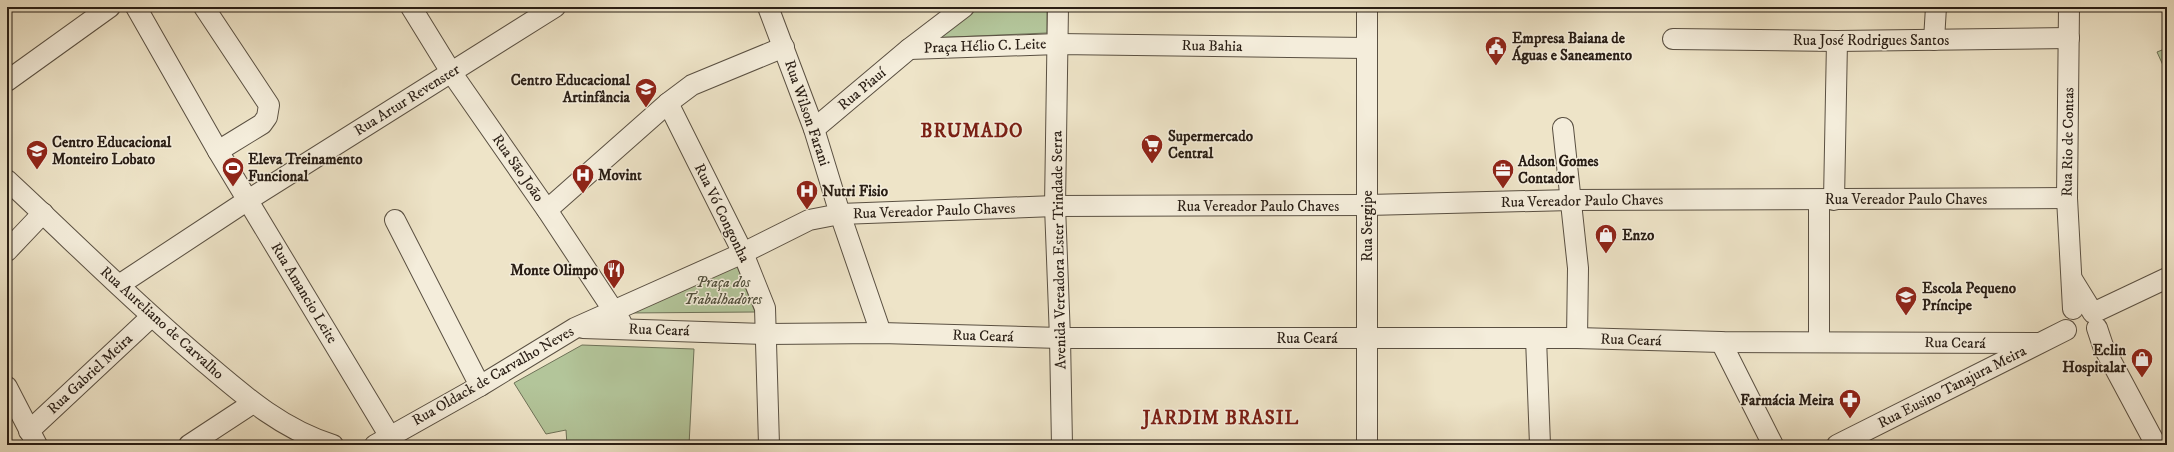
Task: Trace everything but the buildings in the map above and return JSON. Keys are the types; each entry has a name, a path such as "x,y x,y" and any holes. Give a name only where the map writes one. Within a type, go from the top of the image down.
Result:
{"street":[{"path":"7,81 110,7"},
{"name":"Rua Amancio Leite","path":"136,7 387,442"},
{"path":"204,7 269,104 268,117 262,124 218,151"},
{"name":"Rua São João","path":"411,7 451,72 547,210 626,328"},
{"name":"Rua Artur Revenster","path":"119,285 248,200 555,7"},
{"name":"Rua Wilson Farani","path":"768,7 814,128 840,214 881,333"},
{"name":"Praça Hélio C. Leite","path":"909,49 964,7"},
{"name":"Avenida Vereadora Ester Trindade Serra","path":"1058,7 1055,206 1062,445"},
{"name":"Rua Sergipe","path":"1367,7 1367,445"},
{"path":"1934,40 1936,7"},
{"name":"Rua Rio de Contas","path":"2070,7 2067,198 2073,309"},
{"name":"Rua José Rodrigues Santos","path":"1673,39 1837,41 2069,38"},
{"path":"1819,341 1826,200 1837,41"},
{"name":"Praça Hélio C. Leite","path":"909,49 1058,44"},
{"name":"Rua Bahia","path":"1058,44 1366,48"},
{"path":"547,210 668,103 692,85 784,48"},
{"name":"Rua Piauí","path":"814,128 909,49"},
{"name":"Rua Vó Congonha","path":"668,103 743,253 765,308 767,334 769,445"},
{"path":"1563,128 1578,268 1577,338"},
{"name":"Rua Aureliano de Carvalho","path":"7,180 151,317 253,403 284,424 314,439 333,445"},
{"name":"Rua Vereador Paulo Chaves","path":"614,311 743,253 809,220 840,214 1055,206 1368,205 1571,200 2067,198"},
{"path":"7,251 43,213"},
{"path":"395,220 480,386"},
{"path":"2071,278 2095,332 2156,445"},
{"path":"2095,332 2089,310 2073,309 2065,321 2066,330 2074,338 2095,332 2167,278"},
{"name":"Rua Oldack de Carvalho Neves","path":"387,442 575,328 614,311"},
{"name":"Rua Gabriel Meira","path":"33,438 151,317"},
{"name":"Rua Ceará","path":"575,328 626,328 767,334 881,333 1060,338 1577,338 1721,342 1819,341 2039,343"},
{"name":"Rua Eusino Tanajura Meira","path":"1838,445 2066,330"},
{"path":"1536,338 1540,445"},
{"path":"1721,342 1773,445"},
{"path":"7,387 33,438"},
{"path":"189,445 253,403"}],"green space":[{"path":"972,7 1047,7 1047,33 929,38"},
{"path":"2167,48 2167,74 2157,52"},
{"name":"Praça dos Trabalhadores","path":"735,261 755,312 628,313"},
{"path":"582,345 694,349 689,445 567,445 566,430 546,434 514,383"}],"place":[{"name":"Empresa Baiana de Águas e Saneamento","path":"1496,66"},
{"name":"Centro Educacional Artinfância","path":"646,108"},
{"name":"Supermercado Central","path":"1152,164"},
{"name":"Centro Educacional Monteiro Lobato","path":"37,170"},
{"name":"Eleva Treinamento Funcional","path":"233,188"},
{"name":"Adson Gomes Contador","path":"1503,190"},
{"name":"Movint","path":"583,194"},
{"name":"Nutri Fisio","path":"807,210"},
{"name":"Enzo","path":"1606,254"},
{"name":"Monte Olimpo","path":"614,290"},
{"name":"Escola Pequeno Príncipe","path":"1906,316"},
{"name":"Eclin Hospitalar","path":"2142,378"},
{"name":"Farmácia Meira","path":"1850,420"}],"district":[{"name":"BRUMADO","path":"972,131"},
{"name":"JARDIM BRASIL","path":"1221,418"}]}
